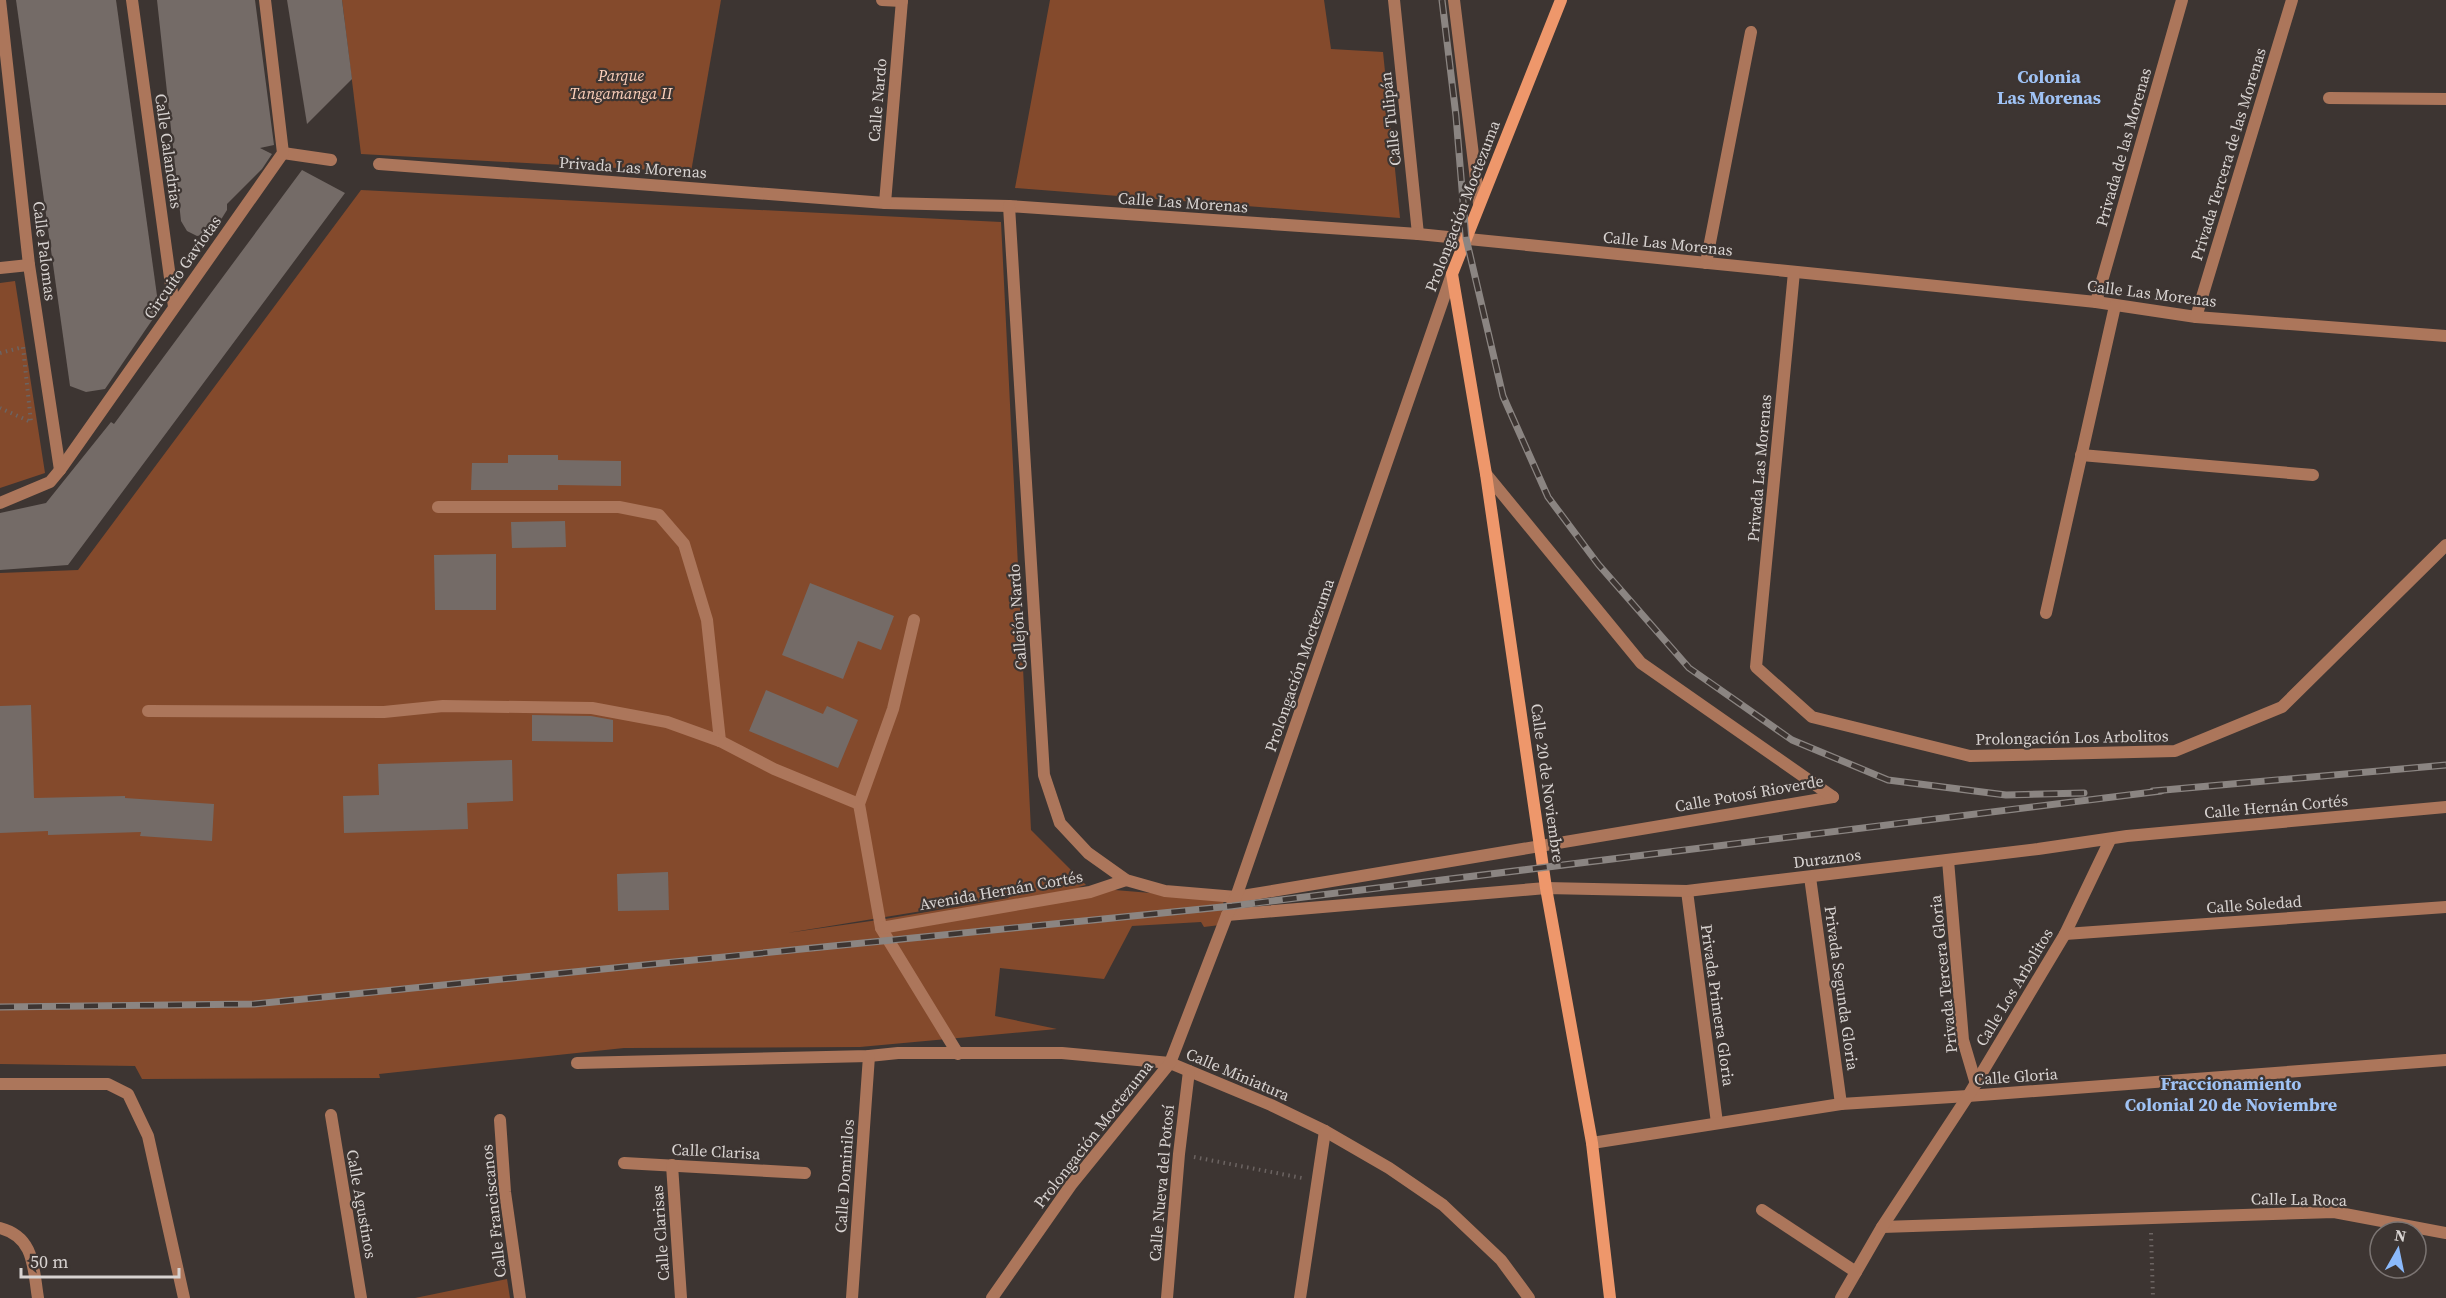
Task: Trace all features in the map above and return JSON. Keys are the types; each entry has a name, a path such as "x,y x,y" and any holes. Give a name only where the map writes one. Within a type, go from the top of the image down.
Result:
{"main road":[{"name":"Prolongación Moctezuma","path":"1452,274 1561,0"},
{"name":"Calle 20 de Noviembre","path":"1452,274 1486,474 1546,888 1592,1143 1610,1298"}],"street":[{"name":"Calle Palomas","path":"0,0 29,265 60,470"},
{"name":"Calle Calandrias","path":"132,0 174,308"},
{"path":"265,0 283,153 331,160"},
{"path":"882,0 902,1"},
{"name":"Calle Tulipán","path":"1394,0 1418,234"},
{"path":"1454,0 1479,204"},
{"name":"Privada de las Morenas","path":"2096,302 2182,0"},
{"name":"Privada Tercera de las Morenas","path":"2196,317 2292,0"},
{"name":"Calle Nardo","path":"885,203 902,1"},
{"path":"1706,263 1751,32"},
{"path":"2329,98 2446,99"},
{"name":"Circuito Gaviotas","path":"0,503 50,482 60,470 283,153"},
{"name":"Privada Las Morenas","path":"379,164 885,203"},
{"name":"Calle Las Morenas","path":"885,203 1009,206 1466,238 2096,302 2196,317 2446,336"},
{"name":"Callejón Nardo","path":"1009,206 1044,776 1059,823 1088,853 1126,880 1165,891 1236,897"},
{"path":"0,268 29,265"},
{"name":"Privada Las Morenas","path":"1756,667 1794,272"},
{"name":"Prolongación Moctezuma","path":"992,1298 1071,1185 1170,1063 1236,897 1452,274"},
{"path":"2046,613 2115,306"},
{"path":"2081,455 2313,475"},
{"name":"Calle Potosí Rioverde","path":"1236,897 1833,797 1641,663 1486,474"},
{"path":"438,507 619,507 658,515 684,544 707,620 720,741"},
{"name":"Prolongación Los Arbolitos","path":"1756,667 1812,717 1970,756 2175,751 2282,707 2446,545"},
{"path":"914,620 893,710 859,804 881,928 958,1054"},
{"path":"148,711 384,712 443,706 592,708 667,722 720,741 774,769 859,804"},
{"name":"Calle Hernán Cortés","path":"2110,840 2127,836 2446,807"},
{"name":"Duraznos","path":"1546,888 1687,891 2110,840"},
{"name":"Calle Los Arbolitos","path":"1841,1298 1882,1227 1976,1084 2065,934 2110,840"},
{"name":"Privada Tercera Gloria","path":"1948,860 1963,1040 1976,1084"},
{"name":"Privada Segunda Gloria","path":"1810,877 1841,1104"},
{"name":"Avenida Hernán Cortés","path":"881,928 1090,892 1126,880"},
{"path":"1227,915 1546,888"},
{"name":"Privada Primera Gloria","path":"1687,891 1717,1123"},
{"name":"Calle Soledad","path":"2065,934 2446,907"},
{"name":"Calle Miniatura","path":"577,1063 869,1056 898,1053 1062,1053 1170,1063 1271,1105 1325,1131 1389,1168 1443,1205 1501,1260 1529,1298"},
{"name":"Calle Dominilos","path":"852,1298 869,1056"},
{"name":"Calle Gloria","path":"1592,1143 1841,1104 2446,1060"},
{"name":"Calle Nueva del Potosí","path":"1167,1298 1179,1154 1189,1071"},
{"path":"0,1083 108,1084 128,1094 148,1136 184,1298"},
{"name":"Calle Agustinos","path":"331,1115 361,1298"},
{"name":"Calle Franciscanos","path":"500,1120 506,1192 520,1298"},
{"path":"1300,1298 1325,1131"},
{"name":"Calle Clarisa","path":"624,1163 805,1173"},
{"name":"Calle Clarisas","path":"672,1166 681,1298"},
{"path":"1762,1210 1856,1272"},
{"name":"Calle La Roca","path":"1882,1227 2334,1212 2446,1233"},
{"path":"0,1228 16,1234 29,1249 38,1298"}],"path":[{"path":"0,352 23,347 31,422 0,408"},
{"path":"1179,1154 1317,1181"},
{"path":"2150,1217 2153,1298"}],"green space":[{"name":"Parque Tangamanga II","path":"342,0 721,0 691,172 361,154"},
{"path":"1050,0 1324,0 1331,49 1383,52 1400,218 1015,188"},
{"path":"361,190 1001,222 1031,830 1086,885 1078,887 1224,899 1220,925 1204,927 1201,922 1132,926 1104,979 1000,968 995,1016 1057,1029 860,1047 624,1048 379,1074 380,1078 142,1079 135,1066 0,1064 0,573 78,570","holes":["1009,898 885,919 787,933"]},
{"path":"15,281 45,473 0,488 0,283"},
{"path":"507,1279 510,1298 415,1298"}],"building":[{"path":"16,0 116,0 159,310 105,389 86,392 70,386"},
{"path":"157,0 255,0 274,145 260,148 272,154 262,169 227,204 227,210 217,226 207,234 197,236 187,231 181,221"},
{"path":"287,0 342,0 352,79 307,124"},
{"path":"302,170 345,193 68,565 0,570 0,513 46,503 111,422 114,424"},
{"path":"508,455 558,455 558,460 621,461 621,486 558,485 558,490 471,490 472,463 508,463"},
{"path":"565,521 566,547 512,548 511,522"},
{"path":"496,554 496,610 435,610 434,555"},
{"path":"810,583 894,616 881,650 858,641 843,679 782,655"},
{"path":"766,690 823,714 827,706 858,720 838,768 749,731"},
{"path":"31,705 34,798 125,796 125,798 214,804 212,841 140,836 141,832 48,835 48,831 0,833 0,706"},
{"path":"532,715 591,716 613,720 613,742 532,741"},
{"path":"512,760 513,801 467,803 468,829 344,833 343,796 379,795 378,764"},
{"path":"668,872 669,910 618,911 617,874"}],"railway":[{"path":"1442,0 1456,116 1466,238 1503,396 1548,497 1598,564 1689,668 1792,740 1888,780 2006,795 2084,793"},
{"path":"2153,791 2446,765"},
{"path":"0,1007 254,1004 1232,906 2161,791"}],"district":[{"name":"Colonia Las Morenas","path":"2049,86"},
{"name":"Fraccionamiento Colonial 20 de Noviembre","path":"2231,1093"}]}
